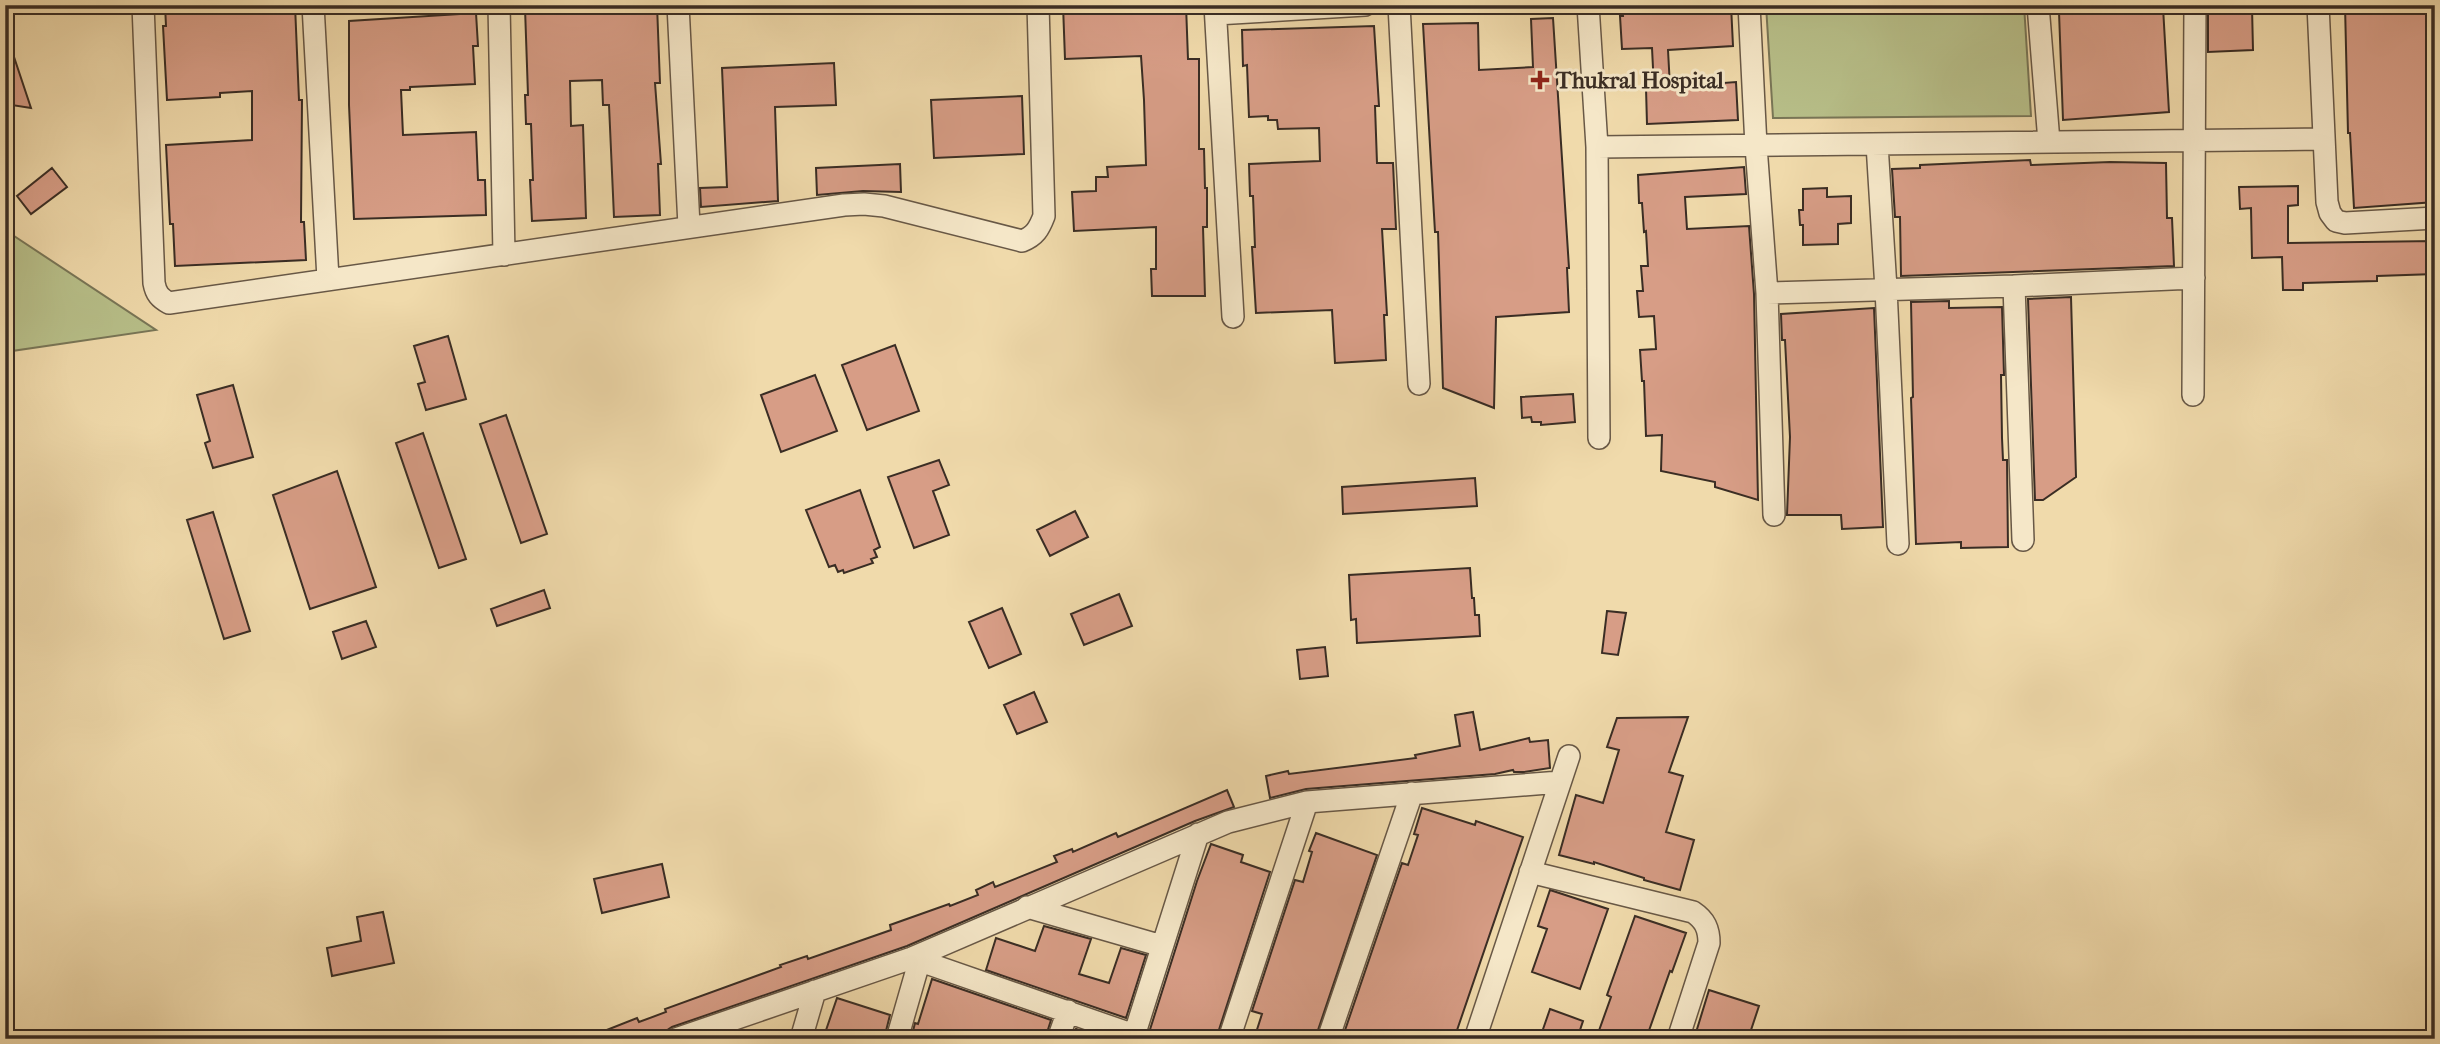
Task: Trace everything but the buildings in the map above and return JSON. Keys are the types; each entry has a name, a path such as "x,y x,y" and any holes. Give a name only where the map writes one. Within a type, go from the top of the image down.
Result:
{"street":[{"path":"143,5 155,291 169,303 689,226 864,204 884,206 1022,241 1033,236 1040,228 1044,216 1038,5"},
{"path":"313,5 328,279"},
{"path":"499,5 504,255"},
{"path":"678,5 689,226"},
{"path":"1233,317 1215,10 1365,5"},
{"path":"1399,5 1419,384"},
{"path":"1588,5 1597,147 1599,438"},
{"path":"1749,5 1767,293 1774,515"},
{"path":"2038,5 2049,142"},
{"path":"2193,395 2195,5"},
{"path":"2318,5 2327,202 2330,213 2336,221 2345,223 2435,218"},
{"path":"1597,147 2324,139"},
{"path":"1877,144 1898,544"},
{"path":"1767,293 2194,278"},
{"path":"2014,286 2022,540"},
{"path":"1475,1039 1569,756"},
{"path":"679,1038 916,958 1027,907 1228,822 1307,802 1560,782"},
{"path":"1328,1039 1412,793"},
{"path":"1229,1039 1307,802"},
{"path":"916,958 1068,1011 1133,1037 1198,834"},
{"path":"1530,872 1693,912 1700,916 1709,931 1709,943 1678,1039"},
{"path":"1027,907 1162,946"},
{"path":"897,1039 916,958"},
{"path":"801,1039 815,991"},
{"path":"1058,1039 1068,1011"}],"green space":[{"path":"1766,5 2024,5 2031,116 1773,118"},
{"path":"5,230 156,330 5,352"}],"place":[{"name":"Thukral Hospital","path":"1540,80"}]}
